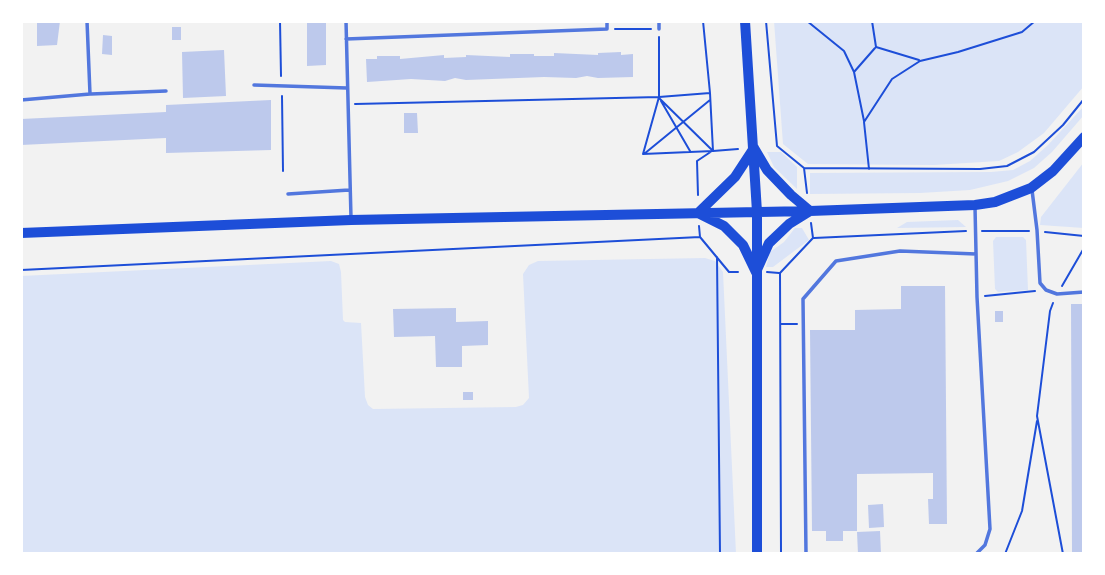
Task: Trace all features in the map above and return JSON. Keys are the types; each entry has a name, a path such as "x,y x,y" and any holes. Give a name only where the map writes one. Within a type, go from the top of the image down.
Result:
{"main road":[{"path":"745,21 760,272 757,554"},
{"path":"21,233 351,220 757,212 810,217 975,205 995,202 1031,188 1052,171 1084,137"},
{"path":"698,213 735,177 754,148"},
{"path":"754,148 767,170 810,217"},
{"path":"698,213 724,226 743,245 760,272"},
{"path":"760,272 769,243 789,224 810,217"}],"lane":[{"path":"88,21 90,94"},
{"path":"346,21 351,220"},
{"path":"346,39 607,29 607,21"},
{"path":"659,21 659,29"},
{"path":"254,85 347,88"},
{"path":"21,100 166,91"},
{"path":"1031,188 1040,283 1046,290 1057,294 1084,292"},
{"path":"288,194 349,190"},
{"path":"975,205 977,297 990,529 985,545 976,554"},
{"path":"806,554 803,299 836,261 900,251 976,254"}],"path":[{"path":"280,21 283,171"},
{"path":"703,21 713,151"},
{"path":"766,21 777,146 804,168 980,169 1007,166 1034,152 1063,125 1084,99"},
{"path":"807,21 845,51 854,72 864,122 869,169"},
{"path":"872,21 876,47"},
{"path":"864,122 892,79 920,61 1022,32 1035,21"},
{"path":"607,29 659,29 659,97 643,154"},
{"path":"854,72 876,47"},
{"path":"876,47 920,61"},
{"path":"348,104 659,97 710,93"},
{"path":"659,97 713,151"},
{"path":"659,97 690,152"},
{"path":"643,154 710,100"},
{"path":"643,154 743,149"},
{"path":"698,195 697,161 713,151"},
{"path":"804,168 807,194"},
{"path":"810,217 813,238"},
{"path":"698,225 700,237 729,272 738,272"},
{"path":"781,554 780,273 813,238 1037,230 1084,236"},
{"path":"21,270 700,237"},
{"path":"1005,554 1022,511 1050,311 1084,248"},
{"path":"717,257 719,554"},
{"path":"760,272 780,273"},
{"path":"977,297 1046,290"},
{"path":"780,324 804,324"},
{"path":"1037,416 1063,554"}],"shaded area":[{"path":"774,21 1084,21 1084,86 1044,133 1018,152 999,161 934,165 808,164 783,144"},
{"path":"1084,106 1084,115 1052,152 1034,168 1008,181 970,190 810,194 810,173 1013,170 1030,161 1048,145"},
{"path":"767,152 781,152 797,167 797,189 774,167"},
{"path":"1084,162 1084,228 1040,225 1041,217"},
{"path":"958,220 966,227 897,228 907,222"},
{"path":"795,228 802,228 809,240 773,267 766,267 770,252 784,242"},
{"path":"996,237 1023,237 1026,240 1028,290 998,292 995,289 993,241"},
{"path":"705,258 715,261 723,272 736,554 21,554 21,276 331,261 339,264 341,272 343,320 361,323 365,397 373,409 516,407 523,405 529,398 523,274 529,265 538,261"}],"building":[{"path":"37,21 60,21 57,45 37,46"},
{"path":"307,21 326,21 326,65 307,66"},
{"path":"172,27 181,27 181,40 172,40"},
{"path":"103,35 112,36 112,55 102,54"},
{"path":"224,50 226,96 183,98 182,52"},
{"path":"621,52 621,55 633,54 633,77 455,78 445,81 411,79 367,82 366,59 377,59 377,56 400,56 400,59 444,55 444,58 466,55 510,57 510,54 554,56 554,53 598,55"},
{"path":"271,100 271,150 166,153 166,138 21,145 21,119 166,112 166,105"},
{"path":"404,113 417,113 418,133 404,133"},
{"path":"901,286 945,286 947,524 929,524 928,499 933,499 933,473 857,474 857,531 843,531 843,541 826,541 826,531 812,531 810,330 855,330 855,310 901,309"},
{"path":"1071,304 1084,304 1084,554 1072,554"},
{"path":"456,308 456,322 488,321 488,345 462,346 462,367 436,367 435,336 394,337 393,309"},
{"path":"995,311 1003,311 1003,322 995,322"},
{"path":"463,392 473,392 473,400 463,400"},
{"path":"883,504 884,527 869,528 868,505"},
{"path":"880,531 881,554 858,554 857,532"}]}
